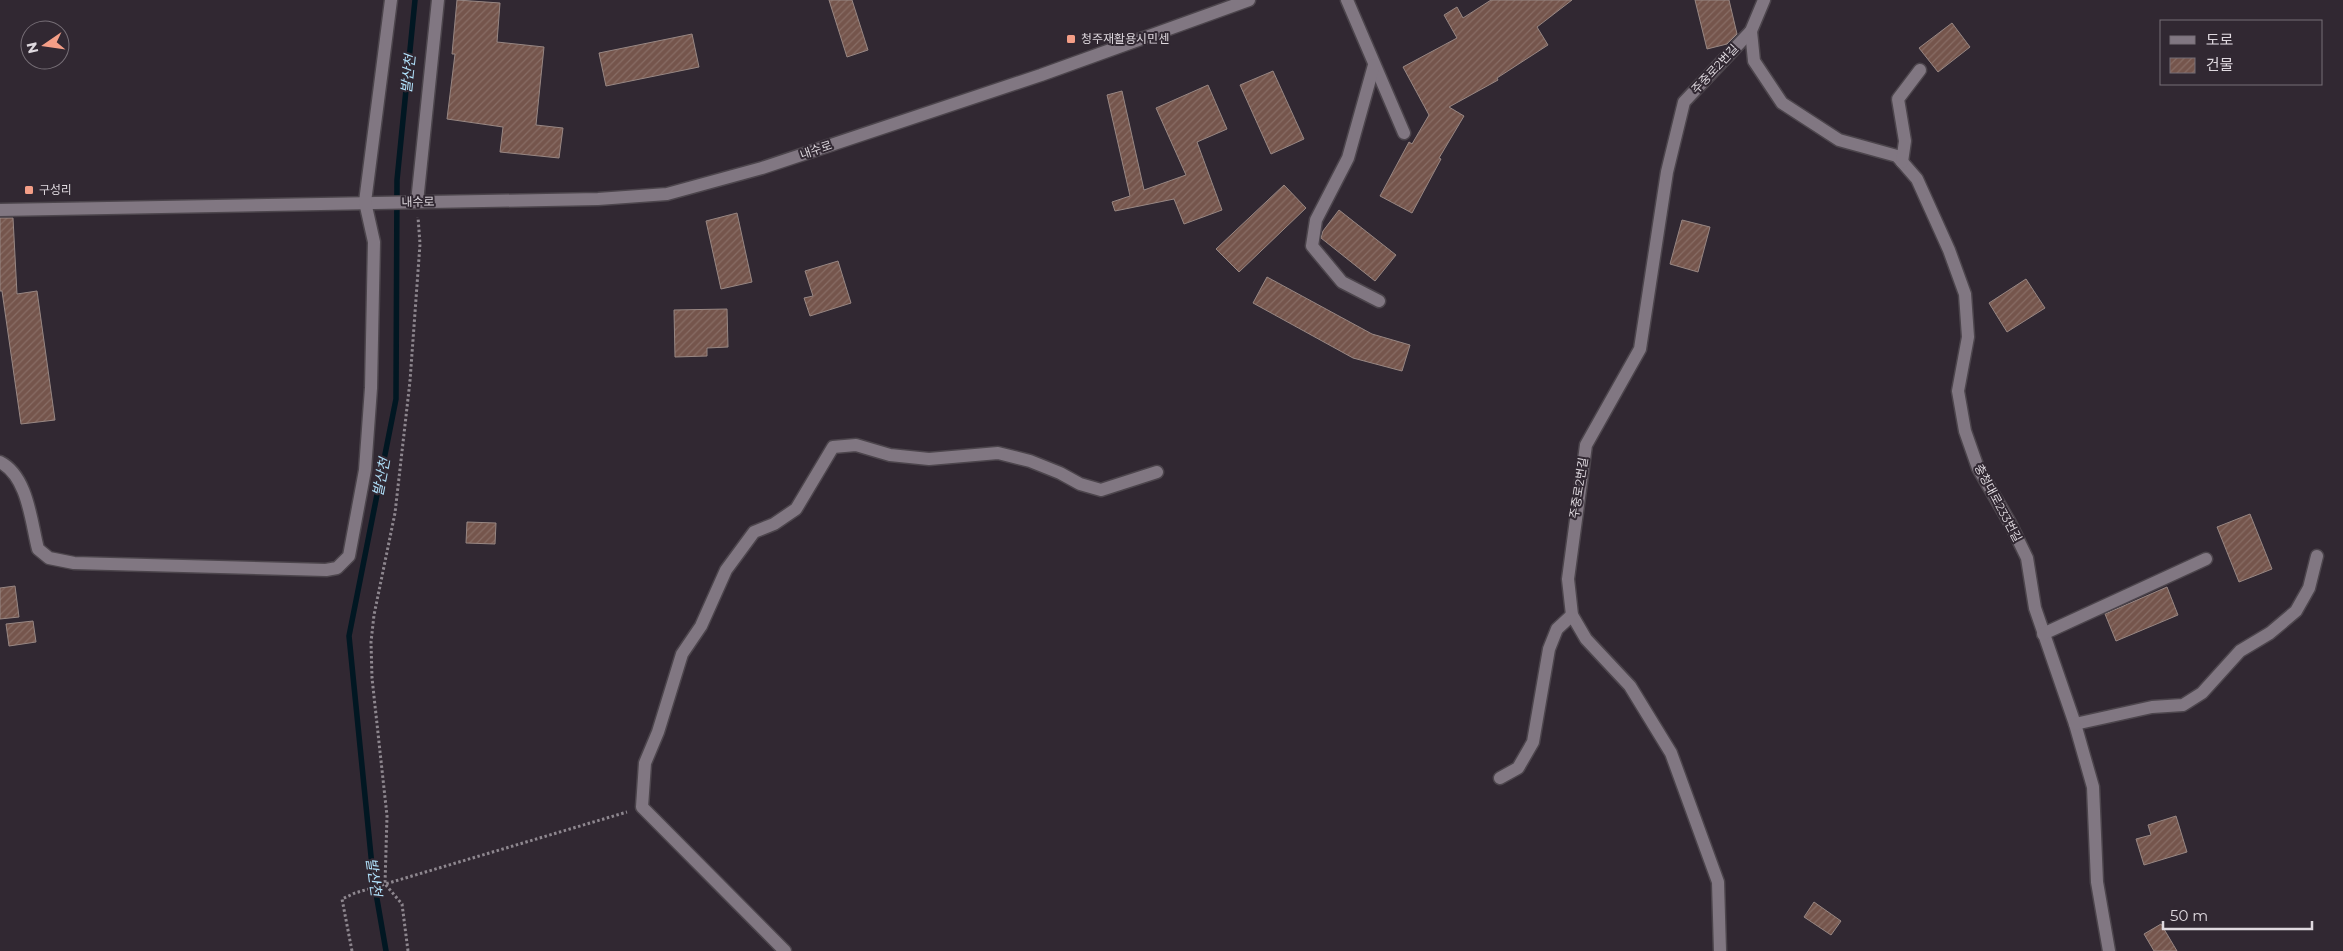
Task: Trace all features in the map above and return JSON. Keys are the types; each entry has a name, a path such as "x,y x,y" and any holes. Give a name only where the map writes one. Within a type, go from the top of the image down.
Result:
{"street":[{"path":"0,462 16,476 24,492 38,549 50,558 74,563 326,570 337,568 348,556 365,470 371,388 374,242 369,202 391,0"},
{"path":"414,202 438,0"},
{"name":"내수로","path":"0,210 598,199 667,194 762,168 1041,75 1249,0"},
{"path":"1347,0 1404,134"},
{"name":"주중로2번길","path":"1720,951 1718,882 1671,753 1630,686 1586,639 1572,614 1568,579 1586,444 1640,349 1667,172 1684,102 1750,31 1764,0"},
{"path":"1750,31 1754,61 1782,103 1839,140 1897,156 1902,162"},
{"path":"1374,65 1348,158 1316,220 1312,246 1342,282 1379,301"},
{"path":"1902,162 1904,141 1898,100 1920,70"},
{"name":"충청대로233번길","path":"1902,162 1917,179 1965,294 1968,337 1958,391 1965,430 1978,468 2010,523 2027,558 2035,608 2075,724 2093,787 2096,882 2109,951"},
{"path":"785,951 642,807 645,763 658,732 682,654 701,626 726,570 754,532 774,524 796,509 833,447 856,445 890,455 929,459 998,453 1030,461 1060,473 1080,484 1101,490 1122,485 1158,472"},
{"path":"2075,724 2152,707 2183,705 2202,693 2240,652 2270,633 2296,611 2309,588 2317,556"},
{"path":"2043,634 2206,559"},
{"path":"1500,778 1518,768 1533,742 1549,649 1558,629 1572,614"}],"path":[{"path":"408,951 402,904 385,884 387,816 373,687 371,642 374,615 394,513 410,381 420,244 414,202"},
{"path":"352,951 342,899 380,884 642,807"}],"building":[{"path":"457,0 500,3 497,42 544,47 536,125 563,128 559,158 500,152 503,127 447,119 455,54 452,54"},
{"path":"829,0 852,0 868,50 847,57"},
{"path":"1491,0 1572,0 1537,27 1548,45 1497,78 1498,80 1449,107 1464,116 1439,158 1441,159 1412,213 1380,196 1409,142 1412,144 1429,115 1403,67 1457,38 1444,15 1457,7 1463,18"},
{"path":"1695,0 1729,0 1737,34 1727,44 1707,49"},
{"path":"1952,23 1970,47 1938,72 1919,48"},
{"path":"692,34 699,67 606,86 599,53"},
{"path":"1273,71 1304,139 1271,154 1240,85"},
{"path":"1208,85 1227,129 1197,142 1222,210 1184,224 1174,199 1115,211 1112,202 1130,196 1107,95 1122,91 1144,190 1186,175 1156,108"},
{"path":"1284,185 1306,208 1239,272 1216,249"},
{"path":"1339,210 1396,255 1375,281 1321,238 1323,231"},
{"path":"737,213 752,282 721,289 706,221"},
{"path":"0,218 13,218 17,294 37,291 55,420 21,424 2,291 0,291"},
{"path":"1682,220 1710,227 1698,272 1670,264"},
{"path":"838,261 851,303 810,316 804,298 813,296 805,271"},
{"path":"1267,277 1372,334 1410,345 1402,371 1353,358 1253,303"},
{"path":"2026,279 2045,308 2007,332 1989,303"},
{"path":"727,309 728,347 707,348 707,356 675,357 674,310"},
{"path":"2250,514 2272,569 2239,582 2217,527"},
{"path":"467,522 496,523 495,544 466,543"},
{"path":"15,586 19,617 0,619 0,588"},
{"path":"2167,587 2178,615 2116,641 2105,614"},
{"path":"33,621 36,642 9,646 6,624"},
{"path":"2176,816 2187,852 2144,865 2136,839 2151,835 2148,825"},
{"path":"1814,902 1841,921 1831,935 1804,917"},
{"path":"2161,924 2177,951 2154,951 2144,934"}],"waterway":[{"name":"발산천","path":"386,951 373,876 349,636 396,399 397,180 415,0"}],"place":[{"name":"청주재활용시민센","path":"1071,39"},
{"name":"구성리","path":"29,190"}]}
